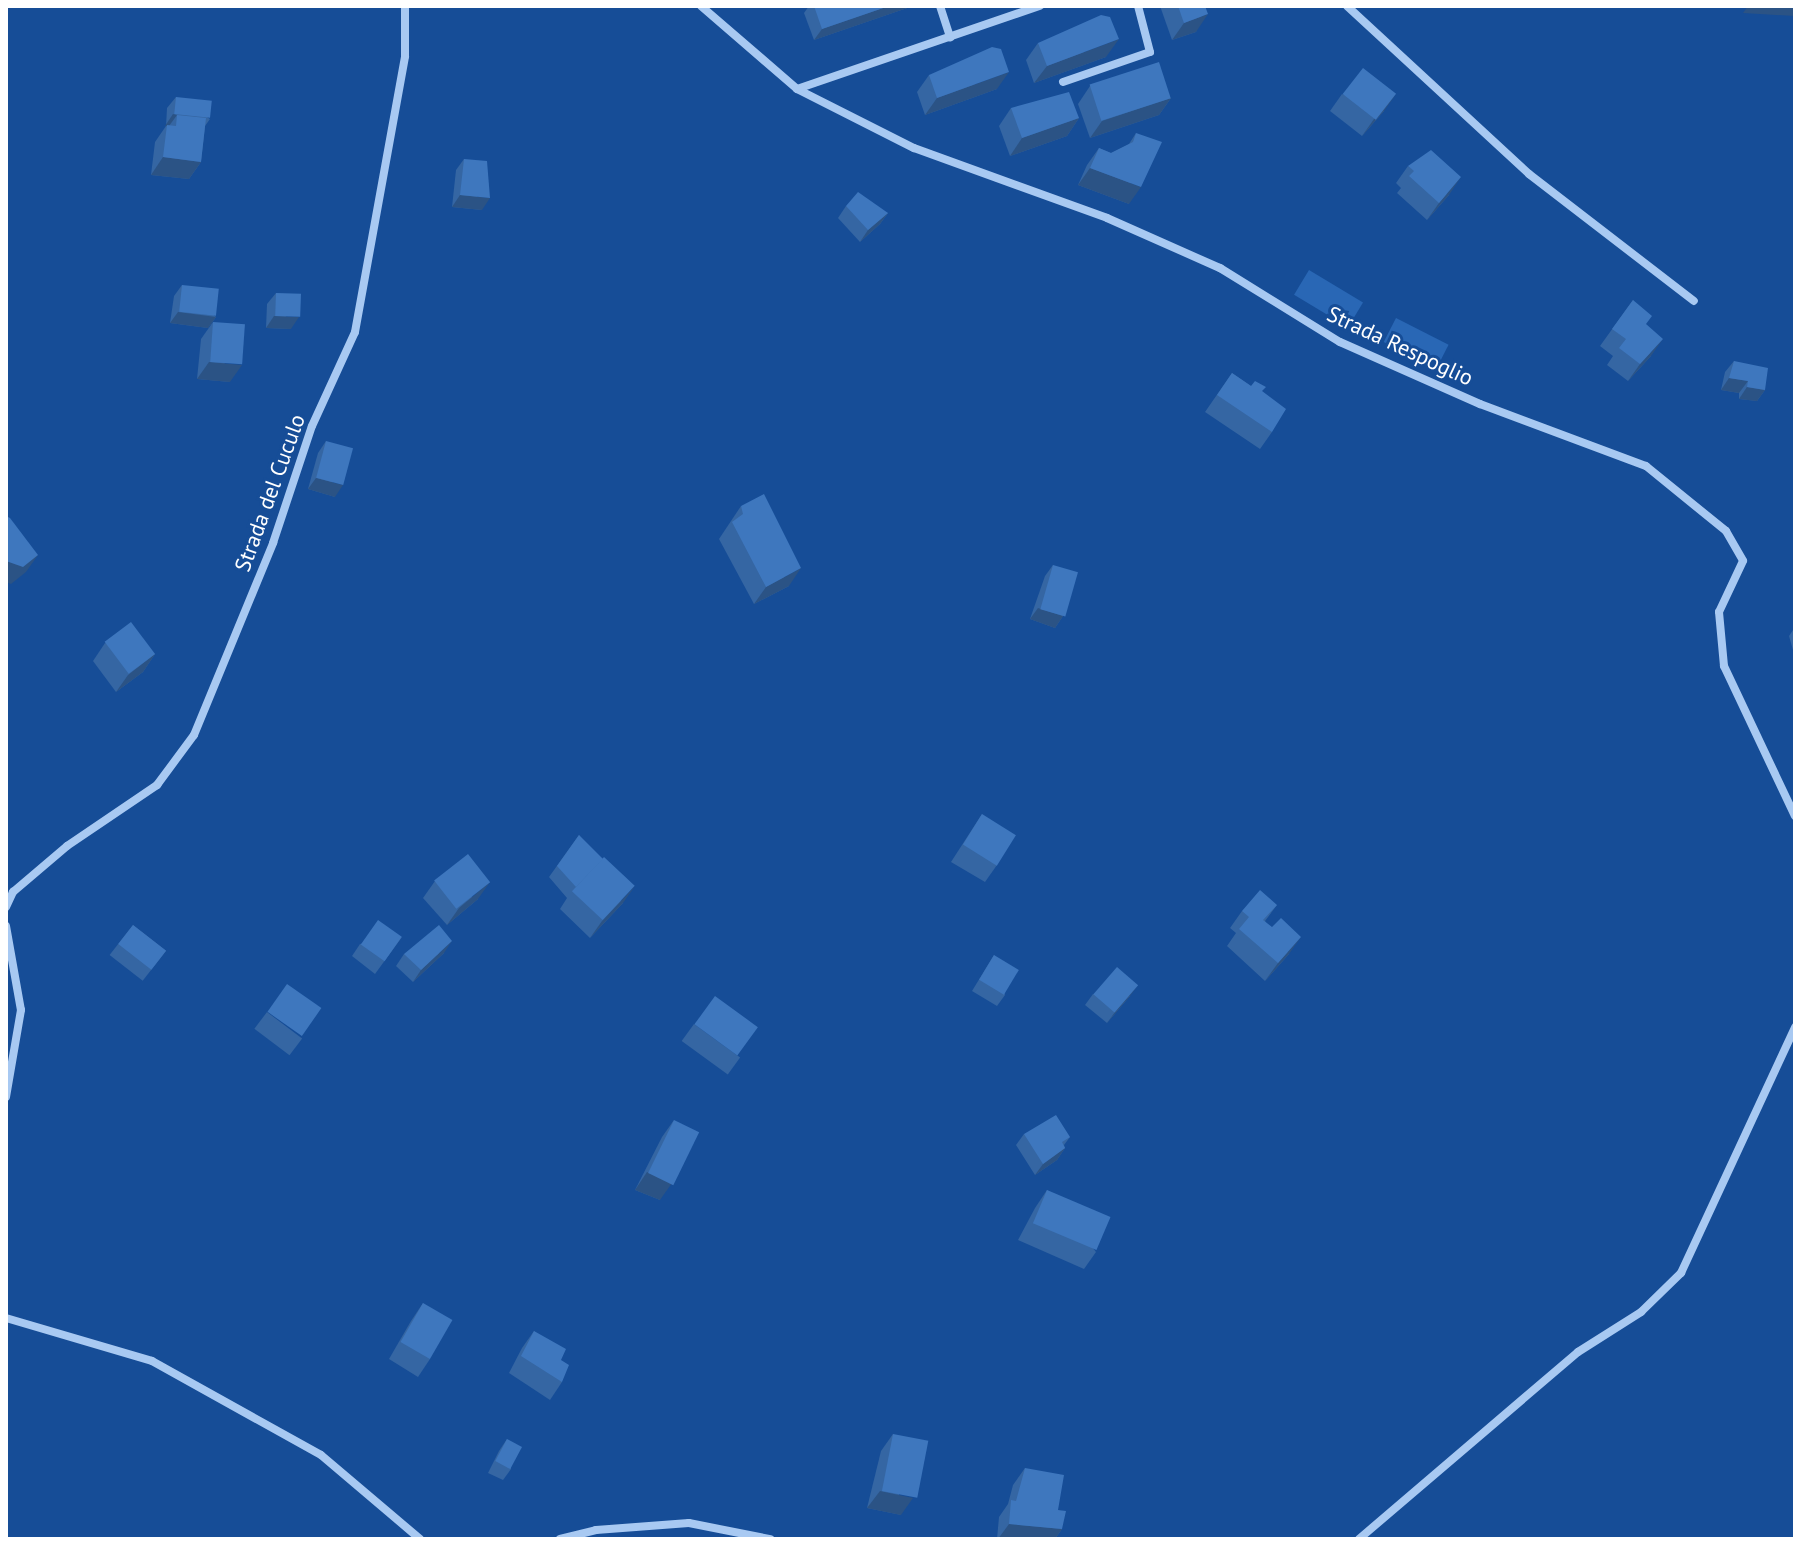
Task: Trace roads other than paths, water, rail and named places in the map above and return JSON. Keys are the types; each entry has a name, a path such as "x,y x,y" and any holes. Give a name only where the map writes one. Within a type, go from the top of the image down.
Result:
{"street":[{"name":"Strada del Cuculo","path":"6,907 13,892 67,846 157,785 194,735 273,543 312,426 355,332 405,56 405,6"},
{"name":"Strada Respoglio","path":"701,6 797,89 914,148 1107,218 1220,268 1340,342 1480,404 1646,466 1726,531 1743,561 1719,612 1724,666 1795,816"},
{"path":"940,6 950,37"},
{"path":"797,89 1040,6"},
{"path":"1063,82 1150,52 1138,6"},
{"path":"1347,6 1529,174 1694,301"},
{"path":"6,926 21,1010 6,1097"},
{"path":"1359,1539 1578,1352 1641,1312 1681,1273 1795,1027"},
{"path":"6,1318 152,1361 321,1455 420,1539"},
{"path":"560,1539 596,1530 689,1523 770,1539"}]}
